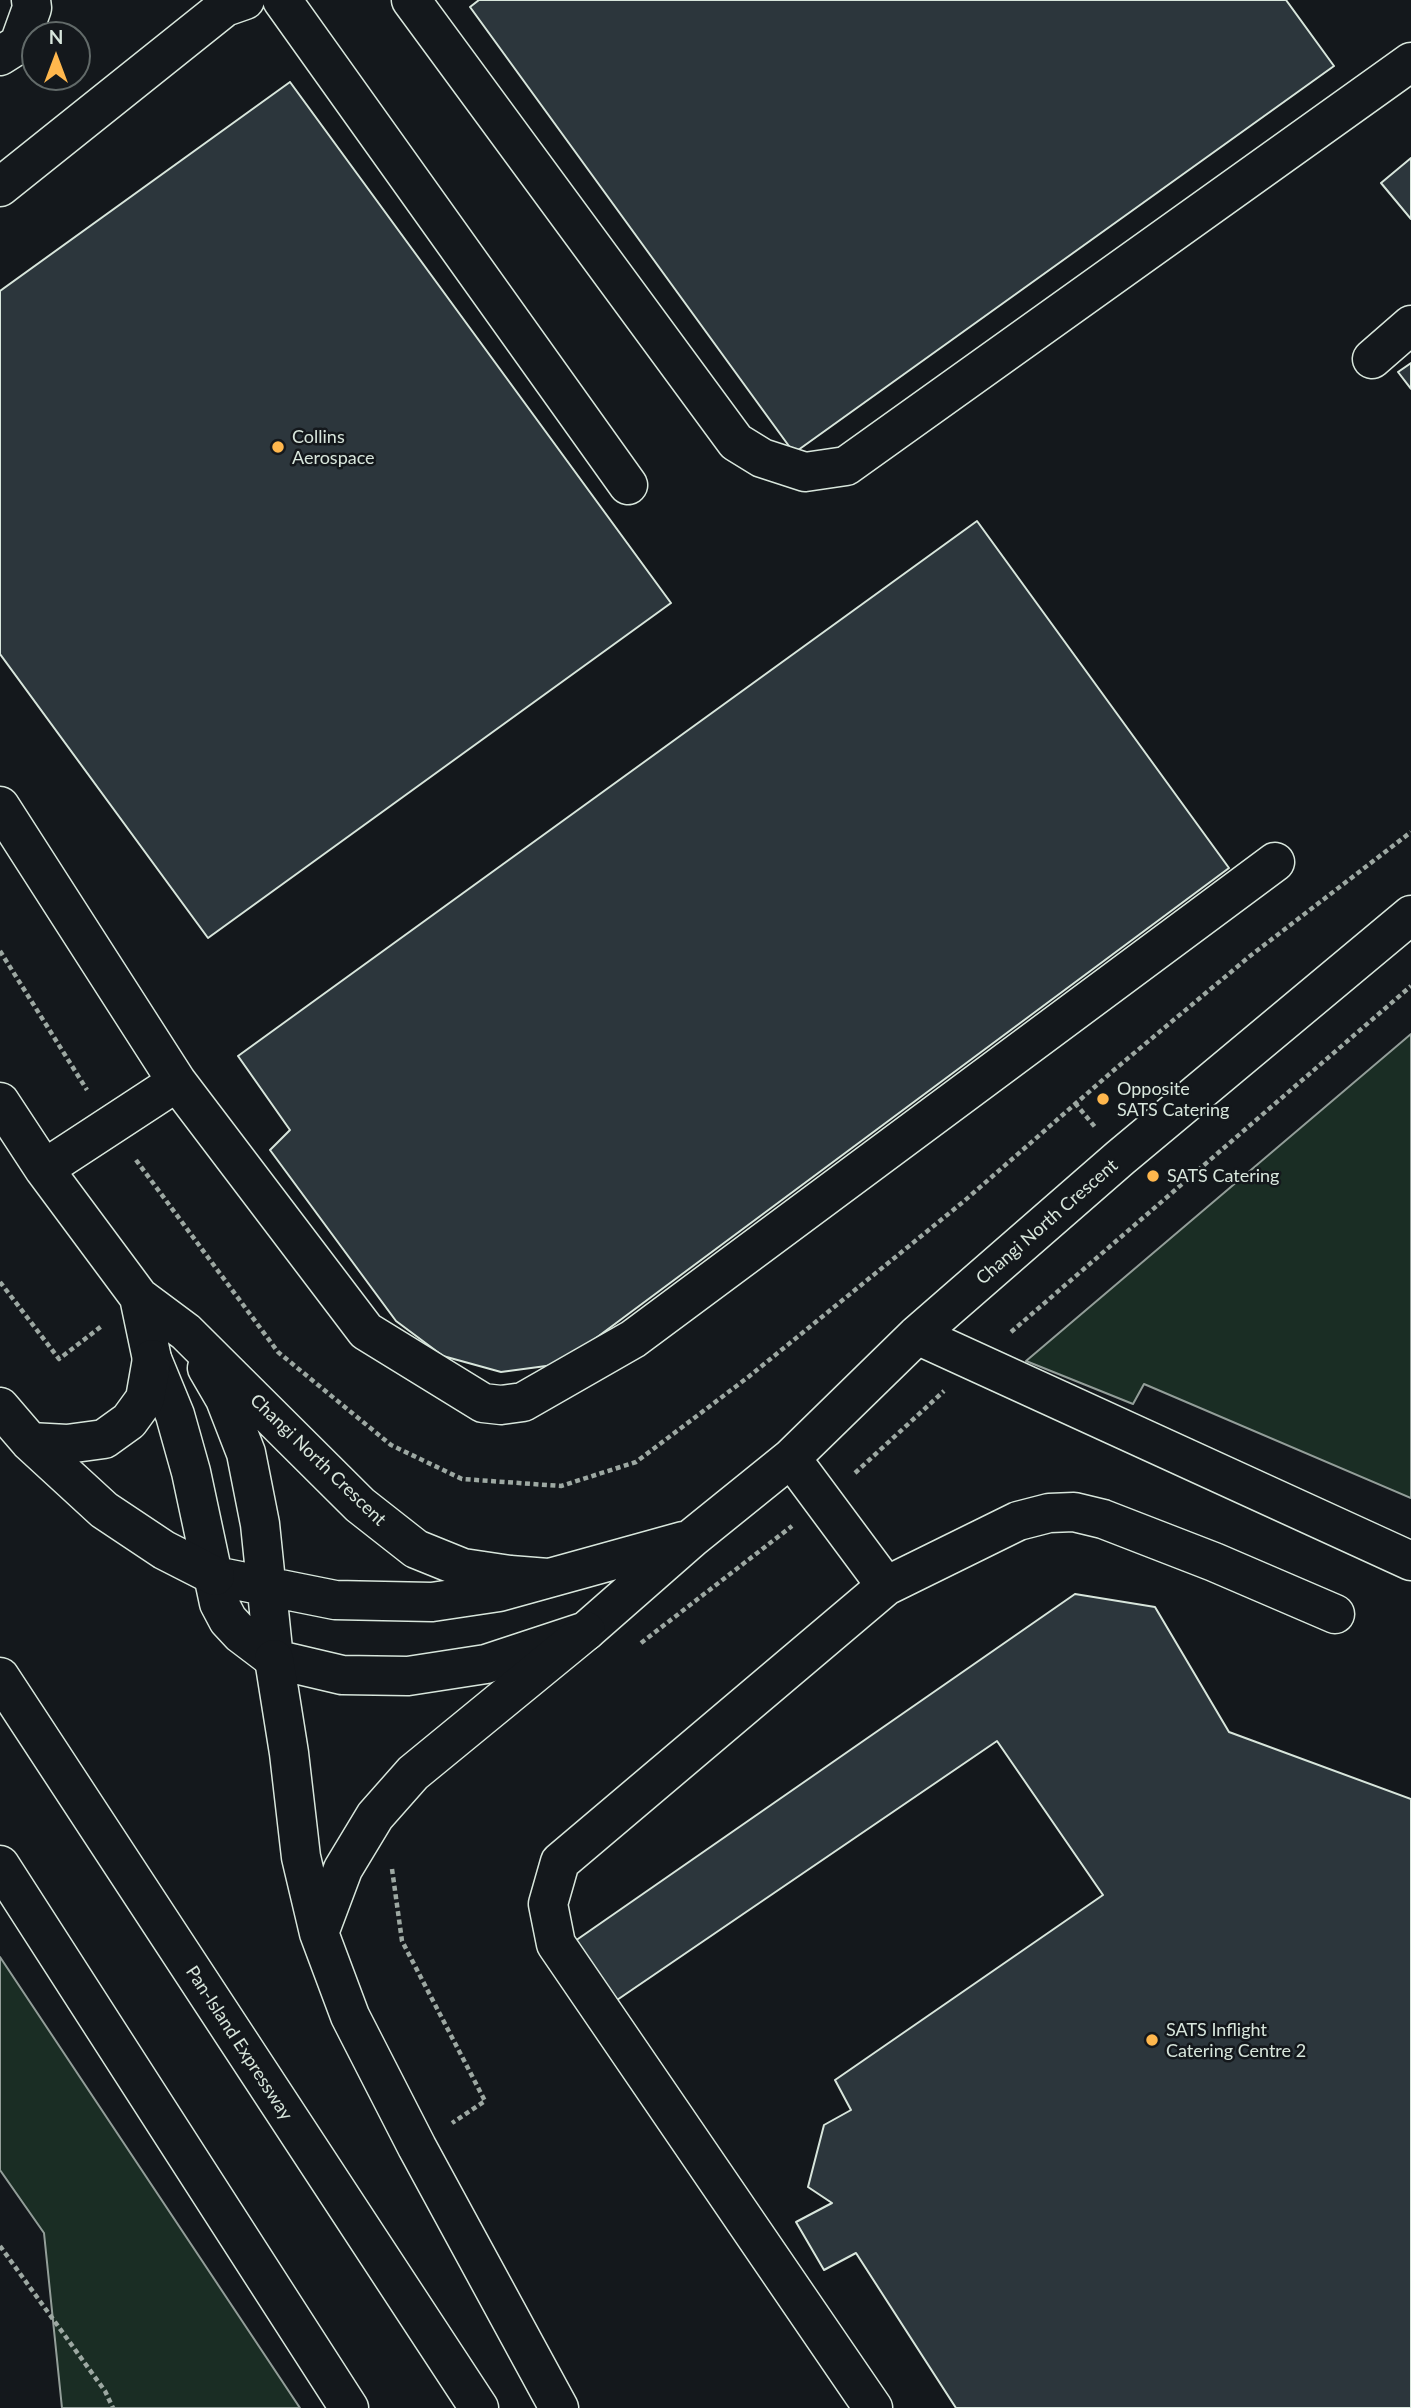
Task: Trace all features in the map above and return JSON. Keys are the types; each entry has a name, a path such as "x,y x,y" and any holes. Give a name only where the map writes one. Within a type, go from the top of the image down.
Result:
{"main road":[{"path":"0,56 19,44 32,8 31,0"},
{"path":"0,187 225,7 245,0"},
{"path":"282,0 628,485"},
{"path":"411,0 736,442 762,458 805,472 846,466 1411,62"},
{"path":"1372,359 1411,325"},
{"path":"0,806 177,1082 366,1331 483,1403 500,1405 523,1402 633,1339 1275,862"},
{"name":"Changi North Crescent","path":"139,1297 152,1359 179,1427 219,1603 228,1620 241,1634 274,1659 342,1675 408,1676 486,1664 586,1632 692,1538 791,1458 916,1335 1120,1158 1411,915"},
{"path":"44,1169 177,1082"},
{"name":"Changi North Crescent","path":"0,1102 44,1169 139,1297 186,1332 360,1505 416,1549 463,1568 548,1578"},
{"name":"Changi North Crescent","path":"186,1332 225,1399 246,1453 260,1524 274,1659"},
{"path":"916,1335 1411,1561"},
{"path":"30,1441 67,1444 104,1439 129,1421 145,1399 152,1359"},
{"path":"0,1407 30,1441 104,1510 164,1550 215,1576"},
{"path":"791,1458 886,1586"},
{"path":"873,2408 556,1944 548,1904 560,1862 886,1586 1018,1521 1049,1513 1074,1512 1102,1519 1335,1614"},
{"name":"Changi North Crescent","path":"215,1576 335,1600 432,1602 499,1592 692,1538"},
{"path":"319,1933 343,1869 375,1816 413,1773 586,1632"},
{"path":"274,1659 289,1753 301,1857 319,1933 350,2016 417,2147 559,2408"},
{"name":"Pan-Island Expressway","path":"0,1677 479,2408"},
{"path":"0,1865 349,2408"}],"path":[{"path":"0,951 110,1126 278,1352 391,1445 463,1479 561,1486 636,1462 747,1377 963,1202 1114,1070 1251,956 1411,832"},
{"path":"0,1282 59,1359 139,1297"},
{"path":"0,2246 105,2391 113,2408"}],"green space":[{"path":"1411,1034 1411,1498 1144,1384 1133,1404 1026,1361"},
{"path":"0,1957 300,2408 62,2408 44,2233 0,2170"}],"building":[{"path":"479,0 1286,0 1334,66 794,453 470,7"},
{"name":"Collins Aerospace","path":"290,82 671,603 208,938 0,654 0,291"},
{"path":"1411,158 1411,219 1381,183"},
{"path":"1411,363 1411,389 1398,372"},
{"path":"977,521 1229,868 561,1364 501,1372 443,1356 396,1321 270,1150 290,1130 238,1056"},
{"name":"SATS Inflight Catering Centre 2","path":"1075,1594 1155,1607 1229,1732 1411,1799 1411,2408 956,2408 856,2253 824,2270 796,2222 832,2203 808,2187 824,2125 851,2110 835,2080 1103,1895 997,1741 617,2000 575,1941"}],"place":[{"name":"Collins Aerospace","path":"278,447"},
{"name":"Opposite SATS Catering","path":"1103,1099"},
{"name":"SATS Catering","path":"1153,1176"},
{"name":"SATS Inflight Catering Centre 2","path":"1152,2040"}]}
